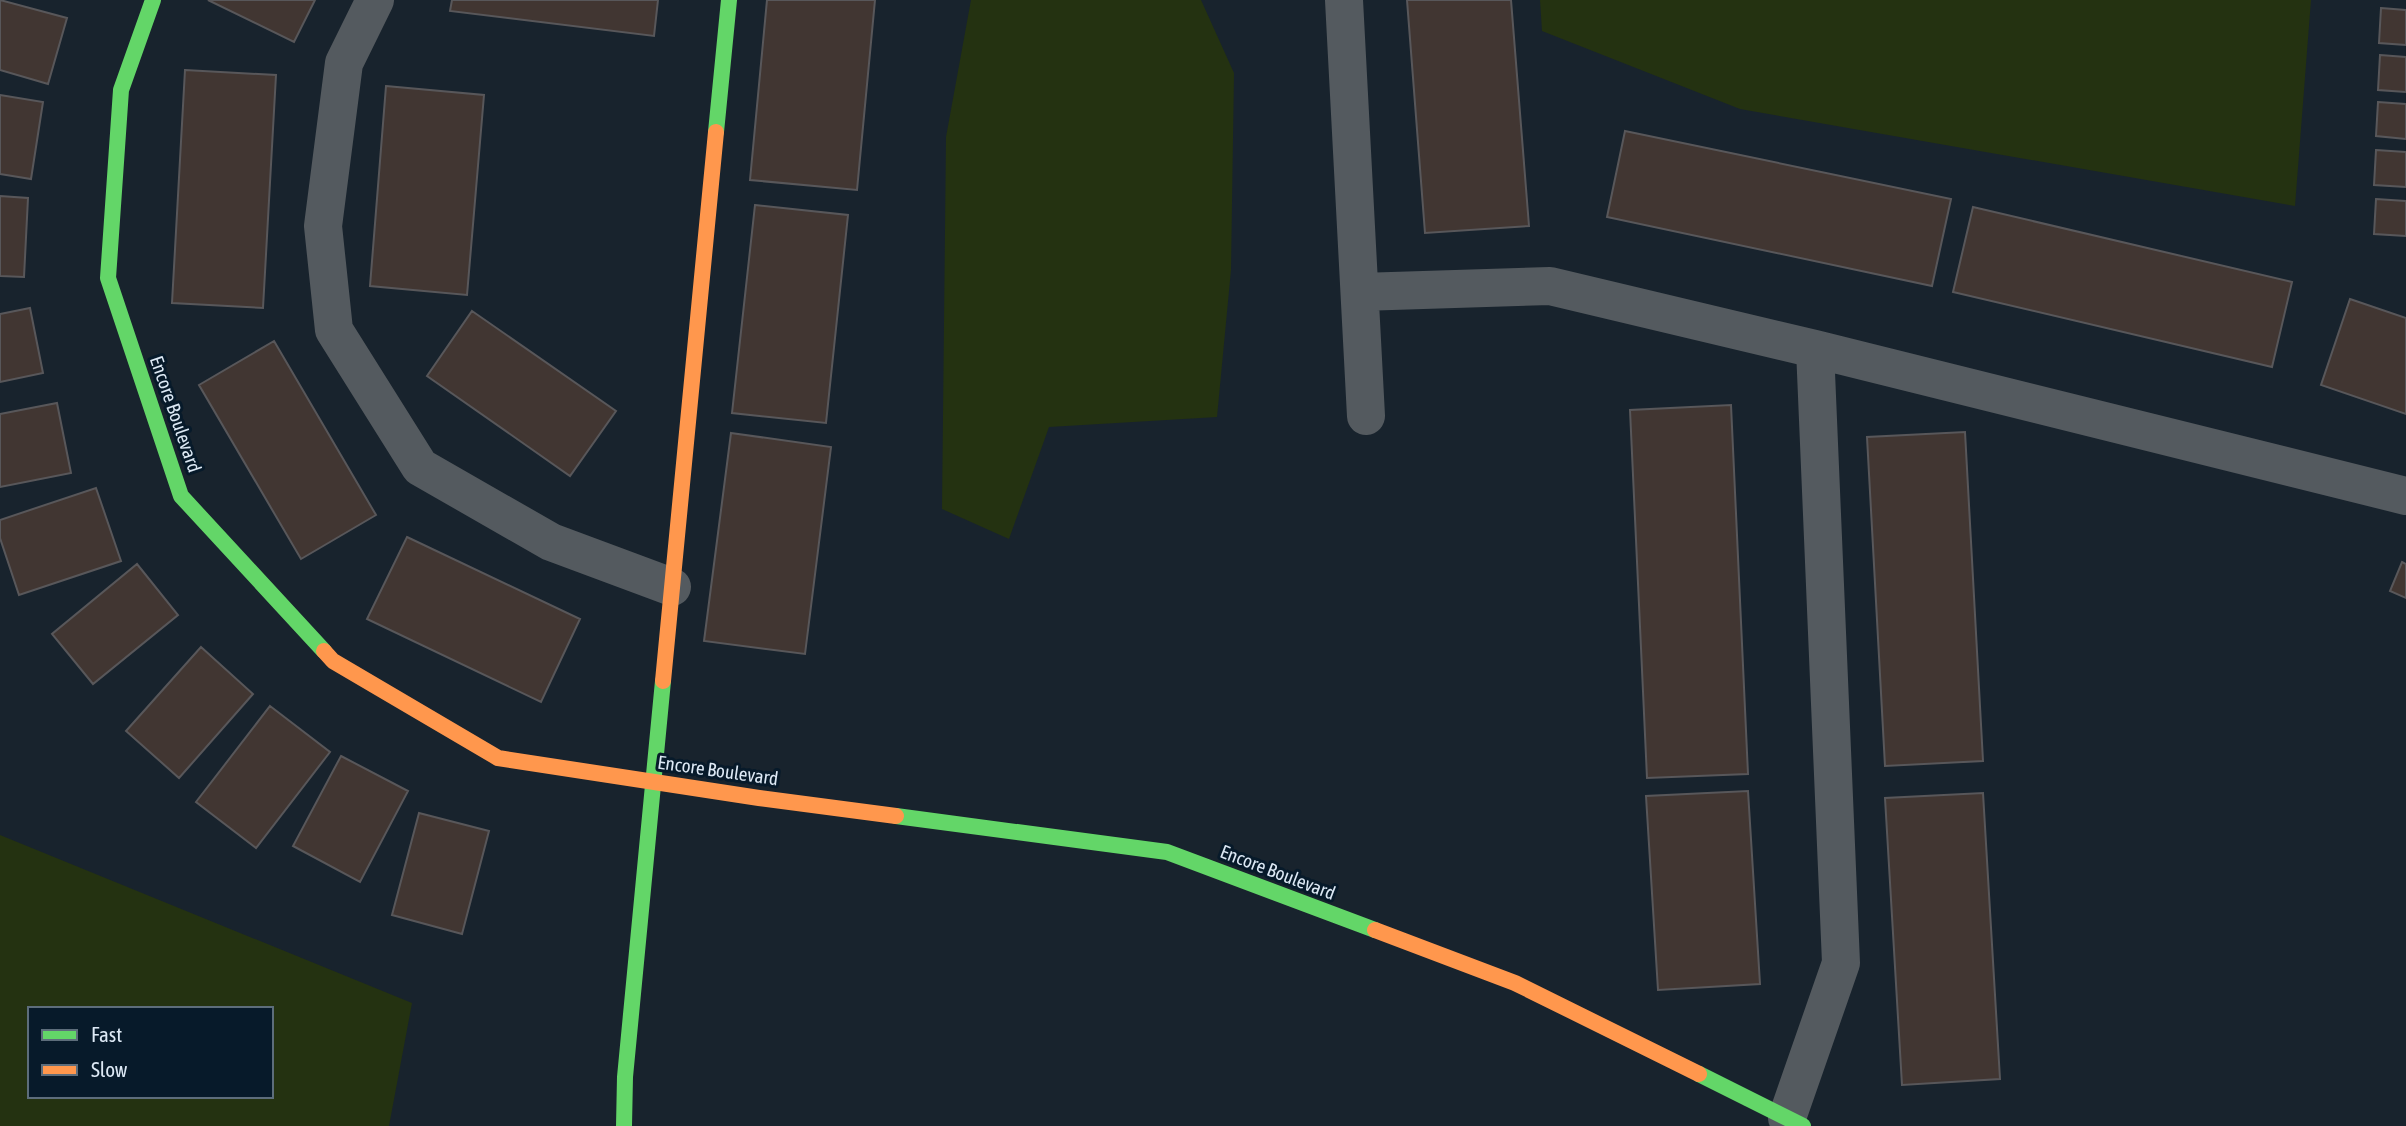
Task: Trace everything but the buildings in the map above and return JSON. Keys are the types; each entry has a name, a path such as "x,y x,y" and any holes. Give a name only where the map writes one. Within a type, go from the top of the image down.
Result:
{"street":[{"name":"Encore Boulevard","path":"153,0 121,90 108,278 181,496 333,661 498,758 653,782 1167,852 1516,983 1795,1122"},
{"path":"375,0 344,63 323,226 334,330 420,467 551,542 672,587"},
{"path":"624,1126 625,1077 729,0"},
{"path":"1344,0 1366,416"},
{"path":"1360,292 1550,286 2406,496"},
{"path":"1795,1122 1841,962 1815,349"}],"green space":[{"path":"971,0 1201,0 1234,73 1231,270 1217,417 1049,427 1009,539 942,509 946,137"},
{"path":"1540,0 2311,0 2295,206 1740,109 1542,31"},
{"path":"0,835 412,1003 389,1126 0,1126"}],"traffic: fast":[{"path":"153,0 121,90 108,278 181,496 324,651"},
{"path":"716,132 729,0"},
{"path":"624,1126 625,1077 663,681"},
{"path":"896,816 1167,852 1375,930"},
{"path":"1699,1074 1803,1126"}],"traffic: slow":[{"path":"663,681 716,132"},
{"path":"324,651 333,661 498,758 896,816"},
{"path":"1375,930 1515,983 1699,1074"}]}
